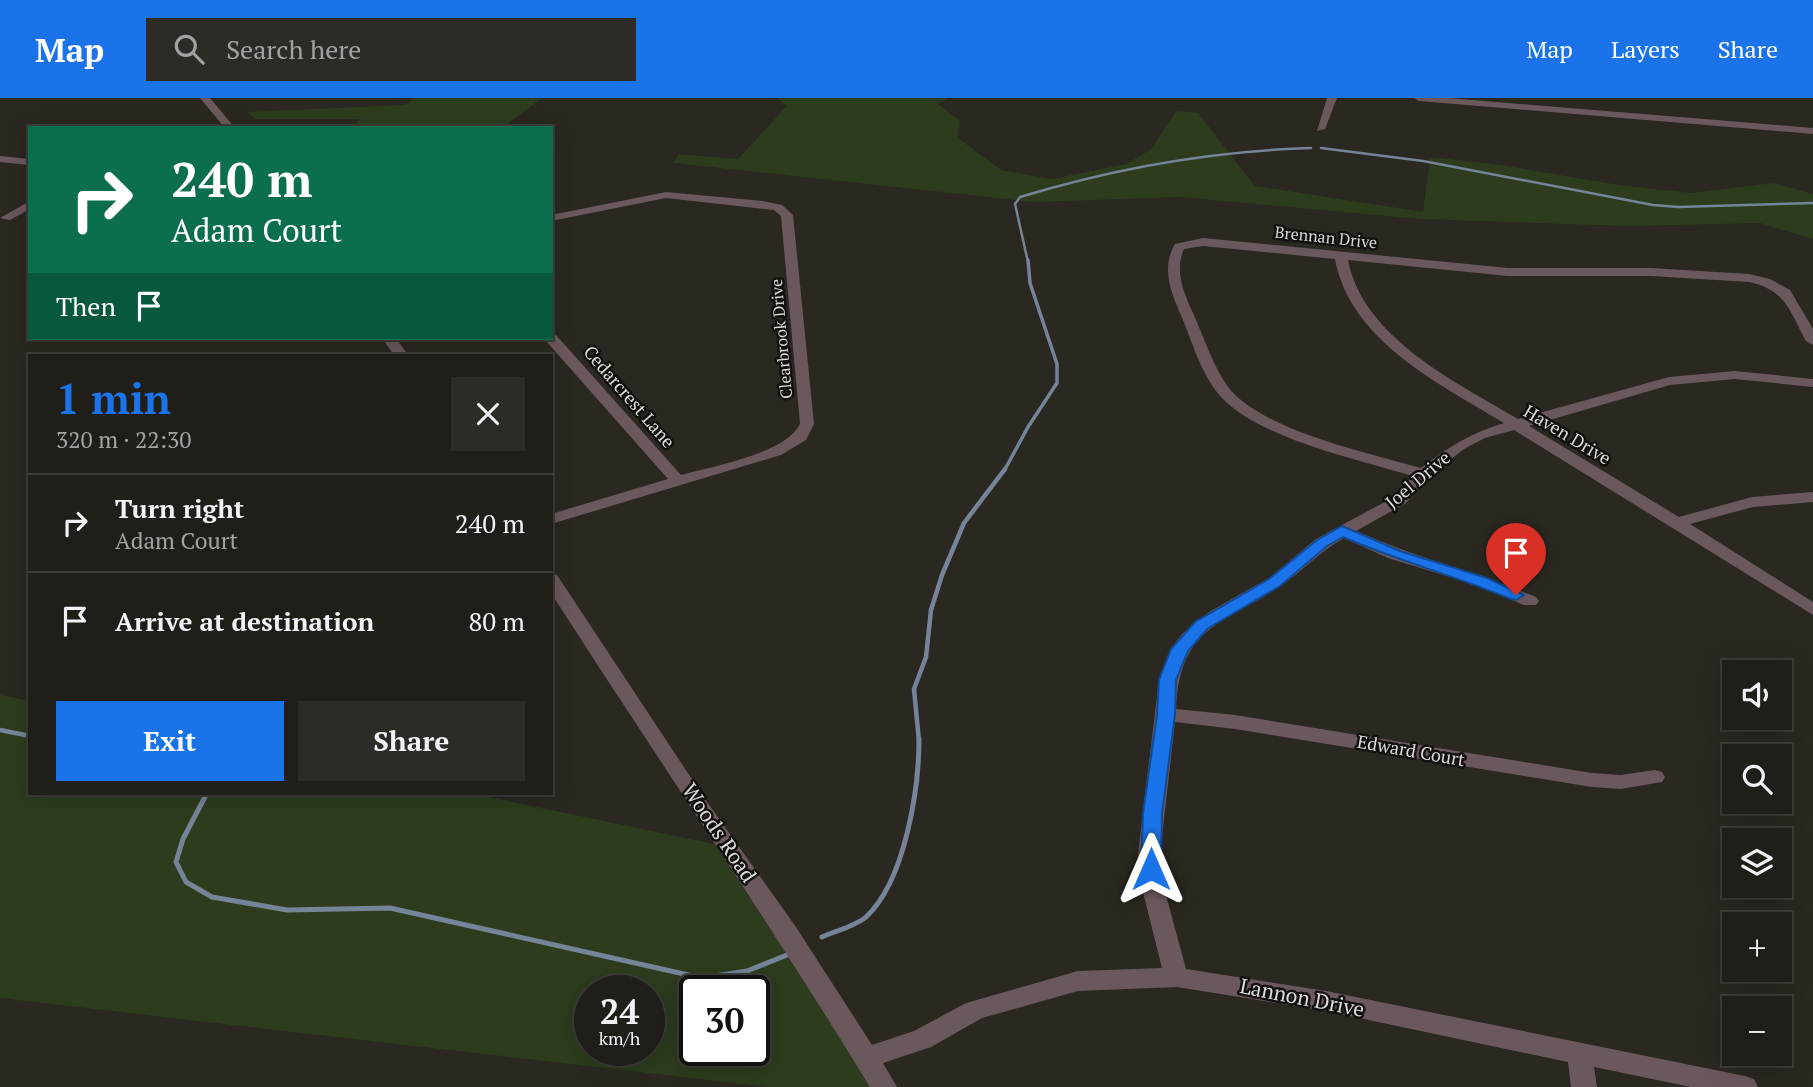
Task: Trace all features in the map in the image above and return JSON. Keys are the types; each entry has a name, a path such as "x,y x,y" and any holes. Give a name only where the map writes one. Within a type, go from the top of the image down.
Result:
{"street":[{"path":"205,98 228,126"},
{"path":"1320,129 1332,98"},
{"path":"1419,98 1813,131"},
{"path":"0,159 28,162"},
{"name":"Clearbrook Drive","path":"553,218 666,195 778,207 787,215 807,424 805,431 793,444 776,452 553,518"},
{"path":"6,218 28,205"},
{"name":"Brennan Drive","path":"1423,474 1267,422 1250,414 1228,396 1212,370 1174,285 1173,264 1179,240 1508,272 1651,272 1761,280 1786,293 1813,341"},
{"name":"Haven Drive","path":"1341,256 1346,283 1386,337 1419,365 1813,610"},
{"path":"1761,280 1778,273"},
{"name":"Cedarcrest Lane","path":"553,340 679,482"},
{"name":"Joel Drive","path":"1177,976 1154,895 1149,854 1166,715 1166,694 1172,664 1188,638 1214,616 1275,582 1322,543 1400,500 1423,474 1459,446 1480,435 1678,380 1735,375 1813,383"},
{"path":"1677,523 1752,502 1813,497"},
{"path":"1342,531 1395,554 1482,581 1530,601"},
{"name":"Woods Road","path":"553,582 698,804 788,933 884,1087"},
{"name":"Edward Court","path":"1166,715 1235,722 1579,779 1621,782 1656,777"},
{"name":"Lannon Drive","path":"867,1058 922,1039 975,1010 1078,981 1177,976 1326,1001 1745,1087"},
{"path":"1580,1053 1584,1087"}],"green space":[{"path":"413,98 542,98 505,126 353,126 360,119 255,119 247,112 406,105"},
{"path":"777,98 948,98 938,104 960,121 958,138 1001,170 1052,179 1127,164 1151,149 1176,111 1198,113 1255,186 1423,212 1430,157 1691,193 1774,183 1813,194 1813,239 1760,223 1629,226 1420,219 1181,197 1034,202 674,163 678,154 738,159 787,106"},
{"path":"0,695 28,701 28,795 480,795 714,844 875,1087 769,1087 588,1066 665,1066 665,975 574,975 574,1064 0,998"}],"waterway":[{"path":"1028,262 1015,204 1020,197 1164,163 1237,153 1311,148"},
{"path":"1321,148 1423,161 1653,205 1678,207 1813,203"},
{"path":"1004,471 1028,427 1057,383 1057,364 1030,283 1028,260"},
{"path":"919,740 914,689 926,657 931,610 942,575 964,523 1005,469"},
{"path":"0,730 28,736"},
{"path":"822,937 866,917 891,881 913,808 919,740"},
{"path":"206,795 183,839 176,862 186,882 212,897 287,910 390,908 702,978 747,971 787,955"}],"route":[{"path":"1151,869 1149,854 1168,680 1180,649 1188,638 1214,616 1275,582 1322,543 1342,531 1395,554 1482,581 1516,595"}]}
